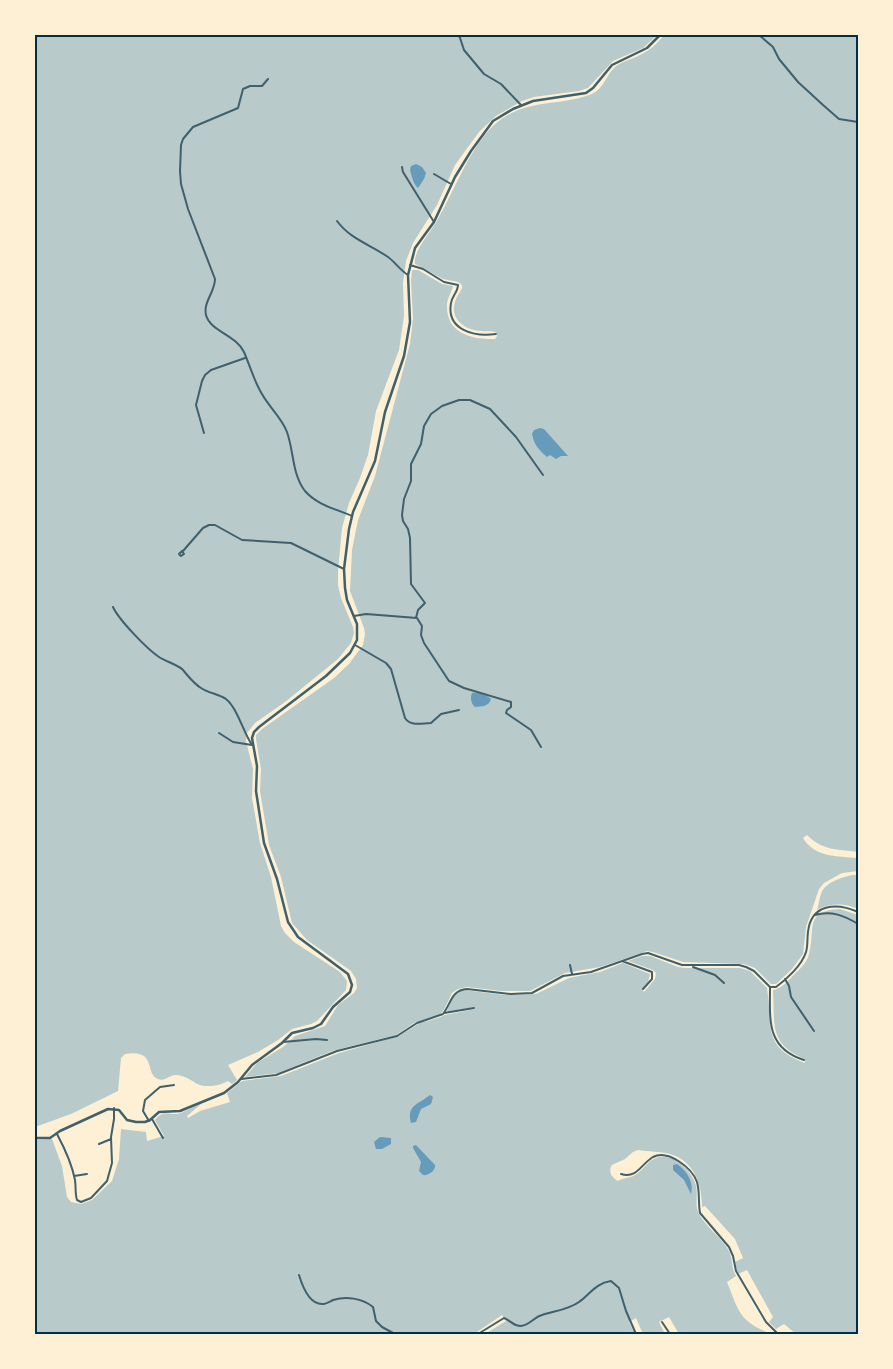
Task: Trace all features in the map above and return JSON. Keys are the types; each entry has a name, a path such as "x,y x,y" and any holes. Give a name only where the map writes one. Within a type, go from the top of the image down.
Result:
{"street":[{"path":"459,35 464,50 484,74 501,84 521,106"},
{"path":"35,1138 49,1138 108,1109 114,1108 119,1110 131,1121 142,1123 150,1120 160,1112 180,1111 221,1094 239,1080 255,1062 295,1032 321,1024 333,1007 350,992 352,985 348,974 298,937 288,922 263,836 256,791 257,766 252,738 256,730 326,676 346,658 355,645 358,631 346,595 344,569 352,516 375,461 385,412 404,356 410,322 408,275 410,265 416,248 434,222 471,151 493,121 521,106 544,98 586,93 593,88 612,65 647,48 660,35"},
{"path":"759,35 772,46 779,59 803,87 828,110 839,119 858,122"},
{"path":"268,79 262,86 250,86 244,89 238,108 193,127 183,139 180,180 185,201 215,279 214,289 206,306 206,316 212,324 235,340 243,349 257,386 287,432 297,474 304,488 320,503 352,516"},
{"path":"402,167 434,222"},
{"path":"434,174 452,185"},
{"path":"337,221 346,231 387,256 408,275"},
{"path":"410,265 423,269 444,282 458,285 450,308 458,328 480,334 496,334"},
{"path":"204,433 196,404 205,375 211,370 246,358"},
{"path":"416,618 418,610 425,603 412,584 410,538 408,529 403,521 402,510 411,481 411,464 421,444 424,426 431,414 442,406 459,400 470,400 490,410 516,437 543,475"},
{"path":"183,551 203,528 214,525 242,540 291,543 344,569"},
{"path":"113,607 118,615 158,657 181,668 190,680 201,688 226,699 252,745"},
{"path":"354,616 366,614 416,618 422,626 421,635 424,644 449,681 464,688 510,702 511,707 506,713 531,730 541,748"},
{"path":"355,645 389,666 405,718 410,723 432,723 440,714 459,710"},
{"path":"220,733 233,742 252,745"},
{"path":"770,987 776,987 785,979 805,955 812,916 823,909 838,906 858,912"},
{"path":"812,916 825,913 835,914 846,917 858,924"},
{"path":"443,1014 453,995 460,990 525,994 539,990 563,976 591,972 648,953 676,964 691,966 728,965 746,967 754,971 770,987 772,1027 775,1040 791,1056 804,1060"},
{"path":"622,961 652,972 652,979 643,989"},
{"path":"570,964 572,975"},
{"path":"691,966 715,975 724,983"},
{"path":"785,979 789,986 791,997 814,1031"},
{"path":"239,1080 276,1076 337,1051 397,1036 417,1023 443,1014 474,1008"},
{"path":"283,1042 316,1039 328,1040"},
{"path":"163,1138 143,1112 144,1100 160,1087 174,1085"},
{"path":"57,1134 74,1176 77,1201 81,1202 92,1198 97,1190 106,1182 112,1168 114,1108"},
{"path":"99,1144 112,1139"},
{"path":"621,1174 628,1176 634,1174 652,1158 659,1156 672,1157 686,1168 696,1180 700,1196 699,1212 729,1248 736,1271 766,1322 778,1334"},
{"path":"74,1176 87,1174"},
{"path":"299,1274 305,1291 316,1303 323,1304 346,1298 364,1302 373,1307 375,1320 395,1334"},
{"path":"478,1334 500,1319 506,1318 516,1325 527,1324 543,1314 577,1304 594,1288 603,1282 611,1281 619,1288 636,1334"},
{"path":"662,1322 670,1334"}],"shaded area":[{"path":"35,35 657,35 643,48 613,61 588,88 534,97 522,101 496,116 479,132 455,165 437,205 413,243 406,261 403,283 404,316 399,350 376,411 368,455 349,503 342,528 338,585 341,598 353,627 354,633 351,643 338,659 285,702 255,723 247,733 246,741 253,769 252,798 260,843 271,877 281,926 294,942 340,972 347,981 346,990 317,1021 292,1029 258,1052 228,1065 237,1080 232,1084 228,1081 216,1085 202,1086 183,1076 176,1075 163,1080 158,1079 154,1076 146,1058 135,1053 125,1054 121,1058 118,1091 71,1114 35,1127"},
{"path":"664,35 858,35 858,852 825,847 807,835 803,838 808,845 820,853 858,858 858,871 842,873 824,883 819,889 806,927 803,954 792,969 776,984 771,984 755,968 744,964 683,962 647,951 600,967 565,973 530,991 501,991 467,987 458,989 452,993 444,1010 439,1015 414,1023 396,1035 332,1051 278,1073 245,1077 257,1063 283,1047 295,1036 325,1026 338,1005 354,993 357,988 356,979 351,971 307,940 292,923 281,877 269,845 260,791 261,769 256,735 334,678 349,664 363,645 364,628 350,591 352,550 358,520 375,476 410,344 413,319 412,270 418,270 442,284 453,286 447,305 448,315 455,328 462,333 477,338 495,339 497,336 495,332 475,330 459,322 454,312 454,306 462,285 458,282 443,279 415,264 417,253 436,222 470,157 493,126 504,117 528,107 576,99 594,93 601,87 616,66 646,52"},
{"path":"852,875 858,875 858,909 837,905 817,910 821,894 826,886"},
{"path":"840,909 858,915 858,1334 796,1334 784,1324 776,1329 769,1322 773,1317 747,1270 738,1274 735,1262 743,1258 735,1239 705,1206 702,1207 698,1182 691,1168 678,1157 670,1154 638,1150 612,1165 610,1172 612,1176 618,1181 631,1177 656,1158 668,1158 681,1164 694,1180 700,1217 729,1251 736,1276 727,1282 738,1308 752,1325 771,1334 679,1334 669,1317 659,1322 665,1334 643,1334 636,1318 629,1322 635,1334 485,1334 506,1321 502,1315 474,1334 35,1334 35,1140 52,1139 62,1166 67,1197 71,1202 81,1204 92,1200 112,1181 119,1159 121,1129 146,1132 147,1141 164,1136 155,1120 161,1114 181,1113 201,1104 187,1116 188,1118 200,1111 230,1102 227,1093 242,1081 281,1076 339,1053 399,1036 420,1023 445,1015 475,1009 475,1007 447,1012 452,999 463,990 505,995 536,994 569,978 600,972 623,963 650,974 648,982 642,989 644,992 655,979 656,973 653,970 628,961 642,956 650,956 685,968 740,968 750,971 767,988 770,1024 775,1042 781,1050 791,1057 805,1063 805,1059 785,1047 779,1039 774,1022 773,990 778,989 784,984 806,961 811,945 813,923 816,918 828,911"}],"water":[{"path":"416,164 422,167 426,173 418,188 410,170 411,166"},
{"path":"544,429 568,456 561,456 556,459 550,455 547,457 542,452 532,434 534,430"},
{"path":"472,693 485,695 491,699 490,702 484,706 475,707 471,700"},
{"path":"430,1095 433,1097 431,1104 421,1109 416,1122 411,1123 410,1112 414,1106"},
{"path":"380,1137 391,1138 391,1144 382,1149 376,1149 374,1142"},
{"path":"416,1145 435,1165 433,1171 429,1174 423,1175 419,1171 421,1162 413,1148"},
{"path":"677,1164 689,1177 691,1194 684,1180 673,1170 673,1165"}]}
